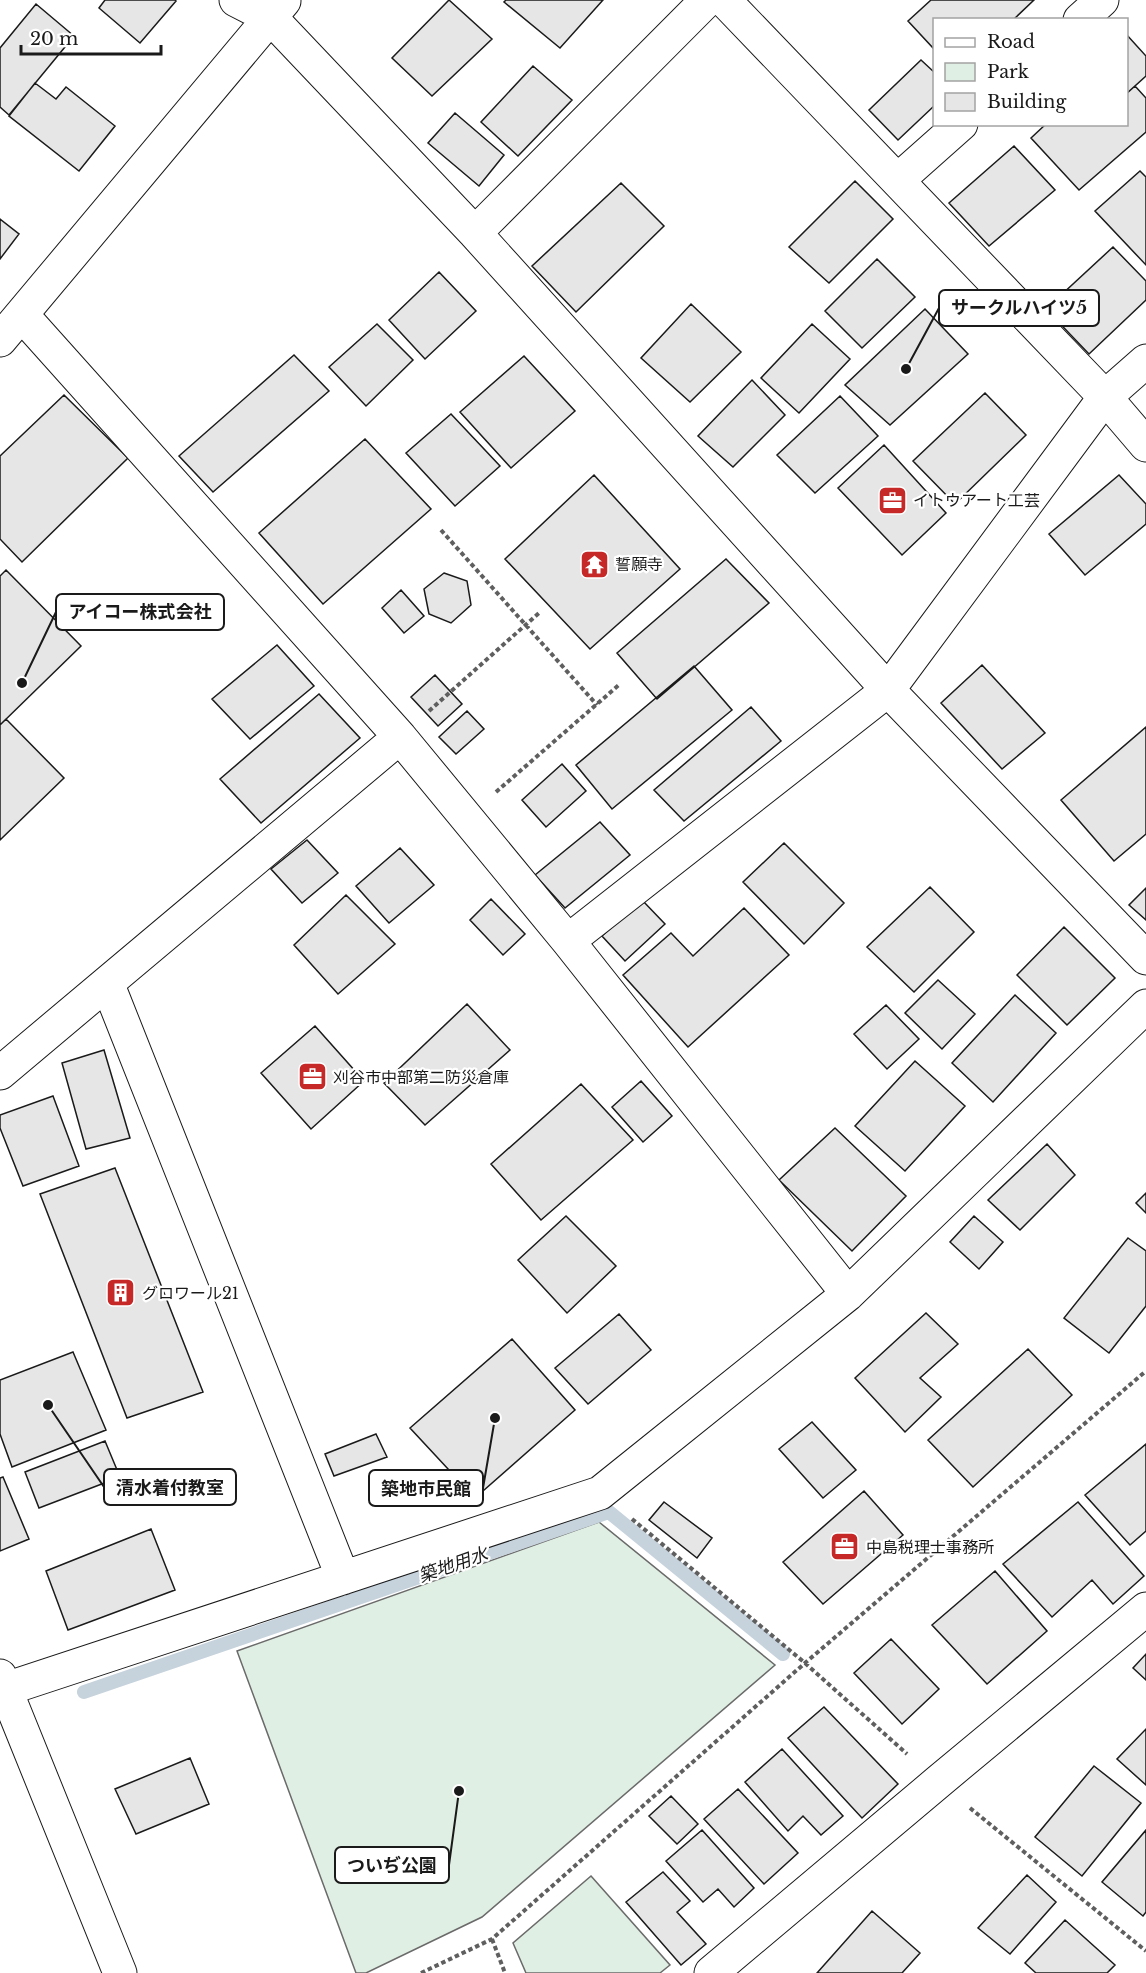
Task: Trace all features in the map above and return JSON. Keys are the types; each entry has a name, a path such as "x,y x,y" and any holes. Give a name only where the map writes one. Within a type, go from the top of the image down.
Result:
{"street":[{"path":"236,0 278,9 475,233 888,690 1146,958"},
{"path":"475,233 707,0"},
{"path":"724,0 1105,397 1146,446"},
{"path":"1082,18 1102,0"},
{"path":"0,340 278,9"},
{"path":"898,180 959,126"},
{"path":"22,315 400,737 568,941 848,1294"},
{"path":"568,941 888,690 1105,397 1146,361"},
{"path":"0,1073 108,985 400,737"},
{"path":"108,985 343,1578"},
{"path":"120,1973 2,1685 343,1578 600,1493 848,1294 1146,1006"},
{"path":"711,1973 1146,1609"}],"path":[{"path":"441,530 597,705"},
{"path":"400,737 540,612"},
{"path":"467,818 620,684"},
{"path":"420,1973 492,1940 805,1663 1146,1371"},
{"path":"600,1493 805,1663"},
{"path":"492,1940 506,1973"}],"green space":[{"path":"599,1522 775,1665 482,1917 366,1973 356,1973 237,1651"},
{"path":"591,1876 670,1965 660,1973 526,1973 513,1943"}],"building":[{"path":"105,0 176,1 140,43 99,8"},
{"path":"449,0 492,39 432,96 392,58"},
{"path":"506,0 603,0 560,48 504,2"},
{"path":"931,0 1034,0 1015,18 933,18 933,48 908,21"},
{"path":"36,4 74,36 9,115 0,107 0,48"},
{"path":"1128,36 1146,56 1146,76 1128,92"},
{"path":"921,60 933,71 933,107 898,140 869,110"},
{"path":"533,66 572,100 518,156 481,122"},
{"path":"35,83 56,99 66,87 115,126 79,171 9,116"},
{"path":"1135,86 1146,98 1146,132 1079,190 1031,138 1044,126 1128,126 1128,92"},
{"path":"455,113 504,155 479,186 428,143"},
{"path":"1014,146 1055,190 989,246 949,203"},
{"path":"1140,171 1146,177 1146,265 1095,211"},
{"path":"855,181 893,219 829,283 789,247"},
{"path":"621,183 664,226 576,312 532,266"},
{"path":"0,219 19,234 0,259"},
{"path":"1113,247 1146,281 1146,300 1089,354 1046,309"},
{"path":"877,259 915,297 862,348 825,311"},
{"path":"439,272 476,311 425,359 389,320"},
{"path":"691,304 741,352 690,402 641,358"},
{"path":"925,309 968,354 890,425 845,385"},
{"path":"377,324 413,360 366,406 329,367"},
{"path":"812,324 850,359 799,413 761,378"},
{"path":"294,355 329,391 213,492 179,456"},
{"path":"524,356 575,411 511,468 460,412"},
{"path":"752,380 785,415 733,467 698,436"},
{"path":"985,393 1026,435 955,504 913,461"},
{"path":"64,395 128,458 22,562 0,539 0,456"},
{"path":"840,396 878,436 815,493 777,455"},
{"path":"451,414 500,466 455,506 406,453"},
{"path":"365,439 431,509 323,604 259,533"},
{"name":"イトウアート工芸","path":"884,445 946,513 902,555 838,488"},
{"path":"594,475 680,569 590,649 505,559"},
{"path":"1119,475 1146,504 1146,524 1085,575 1049,534"},
{"path":"726,559 769,603 657,699 617,653"},
{"path":"6,570 81,646 0,725 0,576"},
{"path":"444,573 467,581 471,605 451,623 429,614 424,589"},
{"path":"401,590 424,616 404,633 382,608"},
{"path":"277,645 314,686 250,739 212,699"},
{"path":"982,665 1045,733 1002,769 941,703"},
{"path":"694,666 732,710 612,809 576,765"},
{"path":"435,675 462,704 438,726 411,697"},
{"path":"319,694 360,738 261,823 220,779"},
{"path":"751,707 781,741 684,821 654,790"},
{"path":"467,711 484,729 456,754 439,737"},
{"path":"6,719 64,778 0,840 0,725"},
{"path":"1146,727 1146,834 1114,861 1061,800"},
{"path":"562,764 586,791 546,827 522,800"},
{"path":"600,822 630,855 565,908 535,875"},
{"path":"307,840 338,873 302,903 271,869"},
{"path":"784,843 844,903 804,944 743,882"},
{"path":"400,848 434,885 389,923 356,886"},
{"path":"930,887 974,932 914,992 867,947"},
{"path":"1146,888 1146,920 1129,905"},
{"path":"346,895 395,944 338,994 294,945"},
{"path":"491,899 525,934 503,955 470,920"},
{"path":"642,900 665,924 625,961 602,936"},
{"path":"744,908 789,955 688,1047 623,975 671,933 693,956"},
{"path":"1064,927 1115,978 1067,1025 1017,975"},
{"path":"938,980 975,1014 942,1049 905,1013"},
{"path":"1015,995 1056,1033 993,1102 952,1063"},
{"path":"467,1004 510,1050 425,1125 384,1083"},
{"path":"886,1005 919,1039 887,1069 854,1034"},
{"path":"315,1026 364,1081 311,1129 261,1073"},
{"path":"104,1050 130,1138 86,1149 62,1063"},
{"path":"915,1061 965,1106 905,1171 855,1126"},
{"path":"641,1081 672,1116 643,1142 612,1107"},
{"path":"581,1084 633,1140 541,1220 491,1164"},
{"path":"53,1096 79,1166 23,1186 0,1128 0,1115"},
{"path":"835,1128 906,1196 852,1251 779,1180"},
{"path":"1047,1144 1075,1175 1020,1230 988,1200"},
{"name":"グロワール21","path":"115,1168 203,1392 127,1418 40,1194"},
{"path":"1146,1193 1146,1213 1136,1203"},
{"path":"566,1216 616,1266 567,1313 518,1260"},
{"path":"974,1216 1003,1242 979,1269 950,1242"},
{"path":"1128,1238 1146,1251 1146,1306 1109,1353 1064,1318"},
{"path":"926,1313 958,1344 920,1378 941,1397 905,1432 855,1378"},
{"path":"619,1314 651,1350 588,1404 555,1368"},
{"path":"512,1339 575,1410 475,1498 410,1428"},
{"path":"1028,1349 1072,1395 973,1487 928,1440"},
{"path":"73,1352 106,1430 12,1467 0,1434 0,1380"},
{"path":"812,1422 856,1470 823,1498 779,1449"},
{"path":"376,1434 387,1457 334,1476 325,1454"},
{"path":"105,1441 120,1477 39,1508 25,1472"},
{"path":"1146,1444 1146,1531 1130,1545 1085,1495"},
{"path":"3,1477 29,1539 0,1551 0,1478"},
{"path":"864,1491 903,1535 823,1604 783,1562"},
{"path":"664,1502 712,1538 697,1558 649,1520"},
{"path":"1078,1502 1144,1576 1113,1604 1092,1580 1052,1617 1003,1564"},
{"path":"151,1529 175,1590 68,1630 46,1571"},
{"path":"995,1571 1047,1631 987,1684 932,1625"},
{"path":"891,1639 939,1689 902,1724 854,1673"},
{"path":"1146,1654 1146,1680 1133,1668"},
{"path":"824,1707 898,1784 862,1818 788,1738"},
{"path":"1146,1729 1146,1785 1117,1759"},
{"path":"782,1749 843,1816 821,1835 803,1816 788,1831 745,1782"},
{"path":"190,1758 209,1804 136,1834 115,1789"},
{"path":"1094,1766 1141,1803 1082,1876 1035,1837"},
{"path":"738,1789 798,1853 764,1884 704,1819"},
{"path":"671,1796 698,1824 677,1844 649,1816"},
{"path":"702,1830 754,1888 734,1907 718,1889 703,1902 666,1861"},
{"path":"1146,1830 1146,1912 1143,1916 1102,1882"},
{"path":"663,1872 690,1901 677,1912 706,1944 681,1965 626,1902"},
{"path":"1027,1875 1056,1902 1010,1954 978,1928"},
{"path":"872,1911 920,1953 902,1973 817,1973"},
{"path":"1065,1920 1115,1965 1107,1973 1036,1973 1025,1963"}],"waterway":[{"name":"築地用水","path":"84,1692 609,1512 783,1654"}],"place":[{"name":"サークルハイツ5","path":"906,369"},
{"name":"イトウアート工芸","path":"892,500"},
{"name":"誓願寺","path":"594,564"},
{"name":"アイコー株式会社","path":"22,683"},
{"name":"刈谷市中部第二防災倉庫","path":"312,1077"},
{"name":"グロワール21","path":"121,1293"},
{"name":"清水着付教室","path":"48,1405"},
{"name":"築地市民館","path":"495,1418"},
{"name":"中島税理士事務所","path":"845,1547"},
{"name":"ついぢ公園","path":"459,1791"}]}
